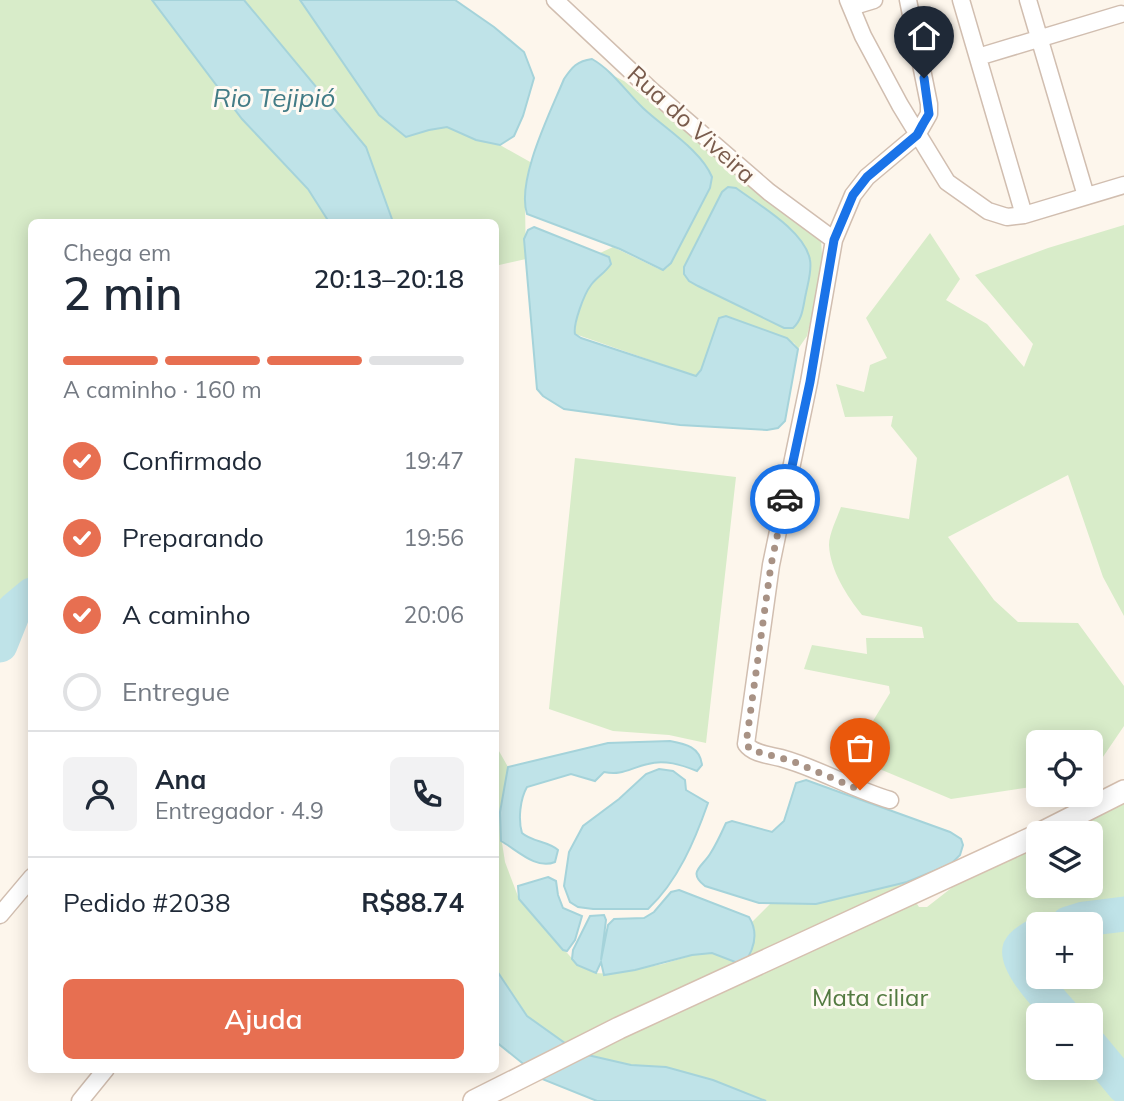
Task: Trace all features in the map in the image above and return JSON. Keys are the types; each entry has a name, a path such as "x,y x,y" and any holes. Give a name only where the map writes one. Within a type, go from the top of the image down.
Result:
{"main road":[{"path":"1065,821 1124,791"},
{"path":"474,1101 619,1028 1026,840"}],"street":[{"name":"Rua do Viveira","path":"555,0 651,90 759,183 834,240"},
{"path":"874,0 850,3 863,36 917,135 947,182 967,198 988,211 1007,218 1124,184"},
{"path":"890,800 846,785 792,761 751,750 746,744 771,565 810,382 834,240 845,210 860,186 917,135 929,114 908,0"},
{"path":"961,0 1024,215"},
{"path":"1028,0 1086,196"},
{"path":"978,57 1120,13"},
{"path":"0,915 28,882"},
{"path":"80,1101 103,1073"}],"green space":[{"path":"0,0 152,0 242,119 308,189 327,219 28,219 28,598 14,610 0,645"},
{"path":"244,0 300,0 379,115 406,137 447,127 476,140 500,145 532,163 525,206 526,259 499,265 499,219 392,219 366,147"},
{"path":"612,75 624,81 821,240 823,268 807,336 798,349 794,343 719,318 701,370 696,376 575,334 584,296 607,264 609,257 600,253 613,247 659,269 667,268 710,189"},
{"path":"1124,225 1124,616 1103,577 1068,475 948,537 994,600 1018,622 1078,623 1124,686 1124,726 1103,757 1103,730 1026,730 1026,788 951,799 851,757 890,693 889,686 804,669 812,645 867,654 866,638 924,638 922,627 862,615 845,591 832,564 829,541 841,507 909,519 917,458 891,426 893,416 845,417 836,384 864,392 870,365 887,358 866,318 930,233 960,279 946,300 987,324 1024,367 1033,344 975,275 1048,248"},
{"path":"575,458 736,477 706,743 669,735 613,731 549,709"},
{"name":"Mata ciliar","path":"499,751 508,767 500,812 500,830 505,862 519,899 577,964 596,973 612,974 712,953 743,965 753,945 752,922 771,903 816,904 907,882 919,907 927,907 1026,832 1026,898 1103,898 1103,821 1049,821 1079,807 1103,807 1103,800 1124,795 1124,1101 766,1101 713,1080 666,1067 631,1065 579,1053 527,1016 499,974"}],"water":[{"name":"Rio Tejipió","path":"152,0 244,0 366,147 392,219 327,219 308,189 242,119"},
{"path":"300,0 455,0 524,52 534,78 514,136 500,145 476,140 447,127 406,137 379,115"},
{"path":"592,59 691,149 712,177 710,188 671,263 663,270 620,249 527,214 526,183 530,165 551,109 570,71 575,65"},
{"path":"728,187 736,188 780,220 800,239 806,249 810,260 810,276 801,316 793,328 784,328 698,286 684,274 684,267 722,192"},
{"path":"534,227 609,257 611,264 591,285 580,309 575,334 581,338 696,376 701,370 719,318 726,316 787,338 798,349 785,421 778,428 767,430 680,425 564,409 543,396 537,389 524,239 528,230"},
{"path":"670,741 695,750 702,765 697,771 673,763 660,762 621,772 604,772 595,781 571,774 527,787 520,810 522,833 558,850 555,862 548,864 534,861 501,841 500,812 508,767 608,743"},
{"path":"659,769 673,771 685,780 686,790 708,803 677,873 648,909 593,909 578,907 570,902 564,886 569,852 583,826 646,774"},
{"path":"806,780 950,832 961,839 963,845 960,855 951,864 907,882 816,904 759,903 705,886 700,881 697,877 698,870 712,851 726,823 732,821 772,832 784,821 796,783"},
{"path":"548,877 556,881 563,908 582,916 575,940 567,951 563,950 519,899 518,886"},
{"path":"679,890 749,917 754,929 754,941 743,965 712,953 604,975 601,962 596,973 577,965 572,959 573,950 590,916 604,915 606,920 601,960 608,925 614,919 644,918 654,912 671,892"},
{"path":"499,974 527,1016 579,1053 631,1065 666,1067 713,1080 766,1101 597,1101 542,1079 499,1044"}],"waterway":[{"path":"0,645 14,610 28,598"},
{"path":"1103,917 1124,914"},
{"path":"1026,943 1020,949 1026,968"},
{"path":"1041,989 1053,1003"},
{"path":"1103,1061 1124,1086"}],"way so far":[{"path":"785,499 771,565 746,744 751,750 792,761 860,790"}],"route":[{"path":"785,499 810,382 834,240 853,195 867,177 917,135 929,114 924,78"}]}
